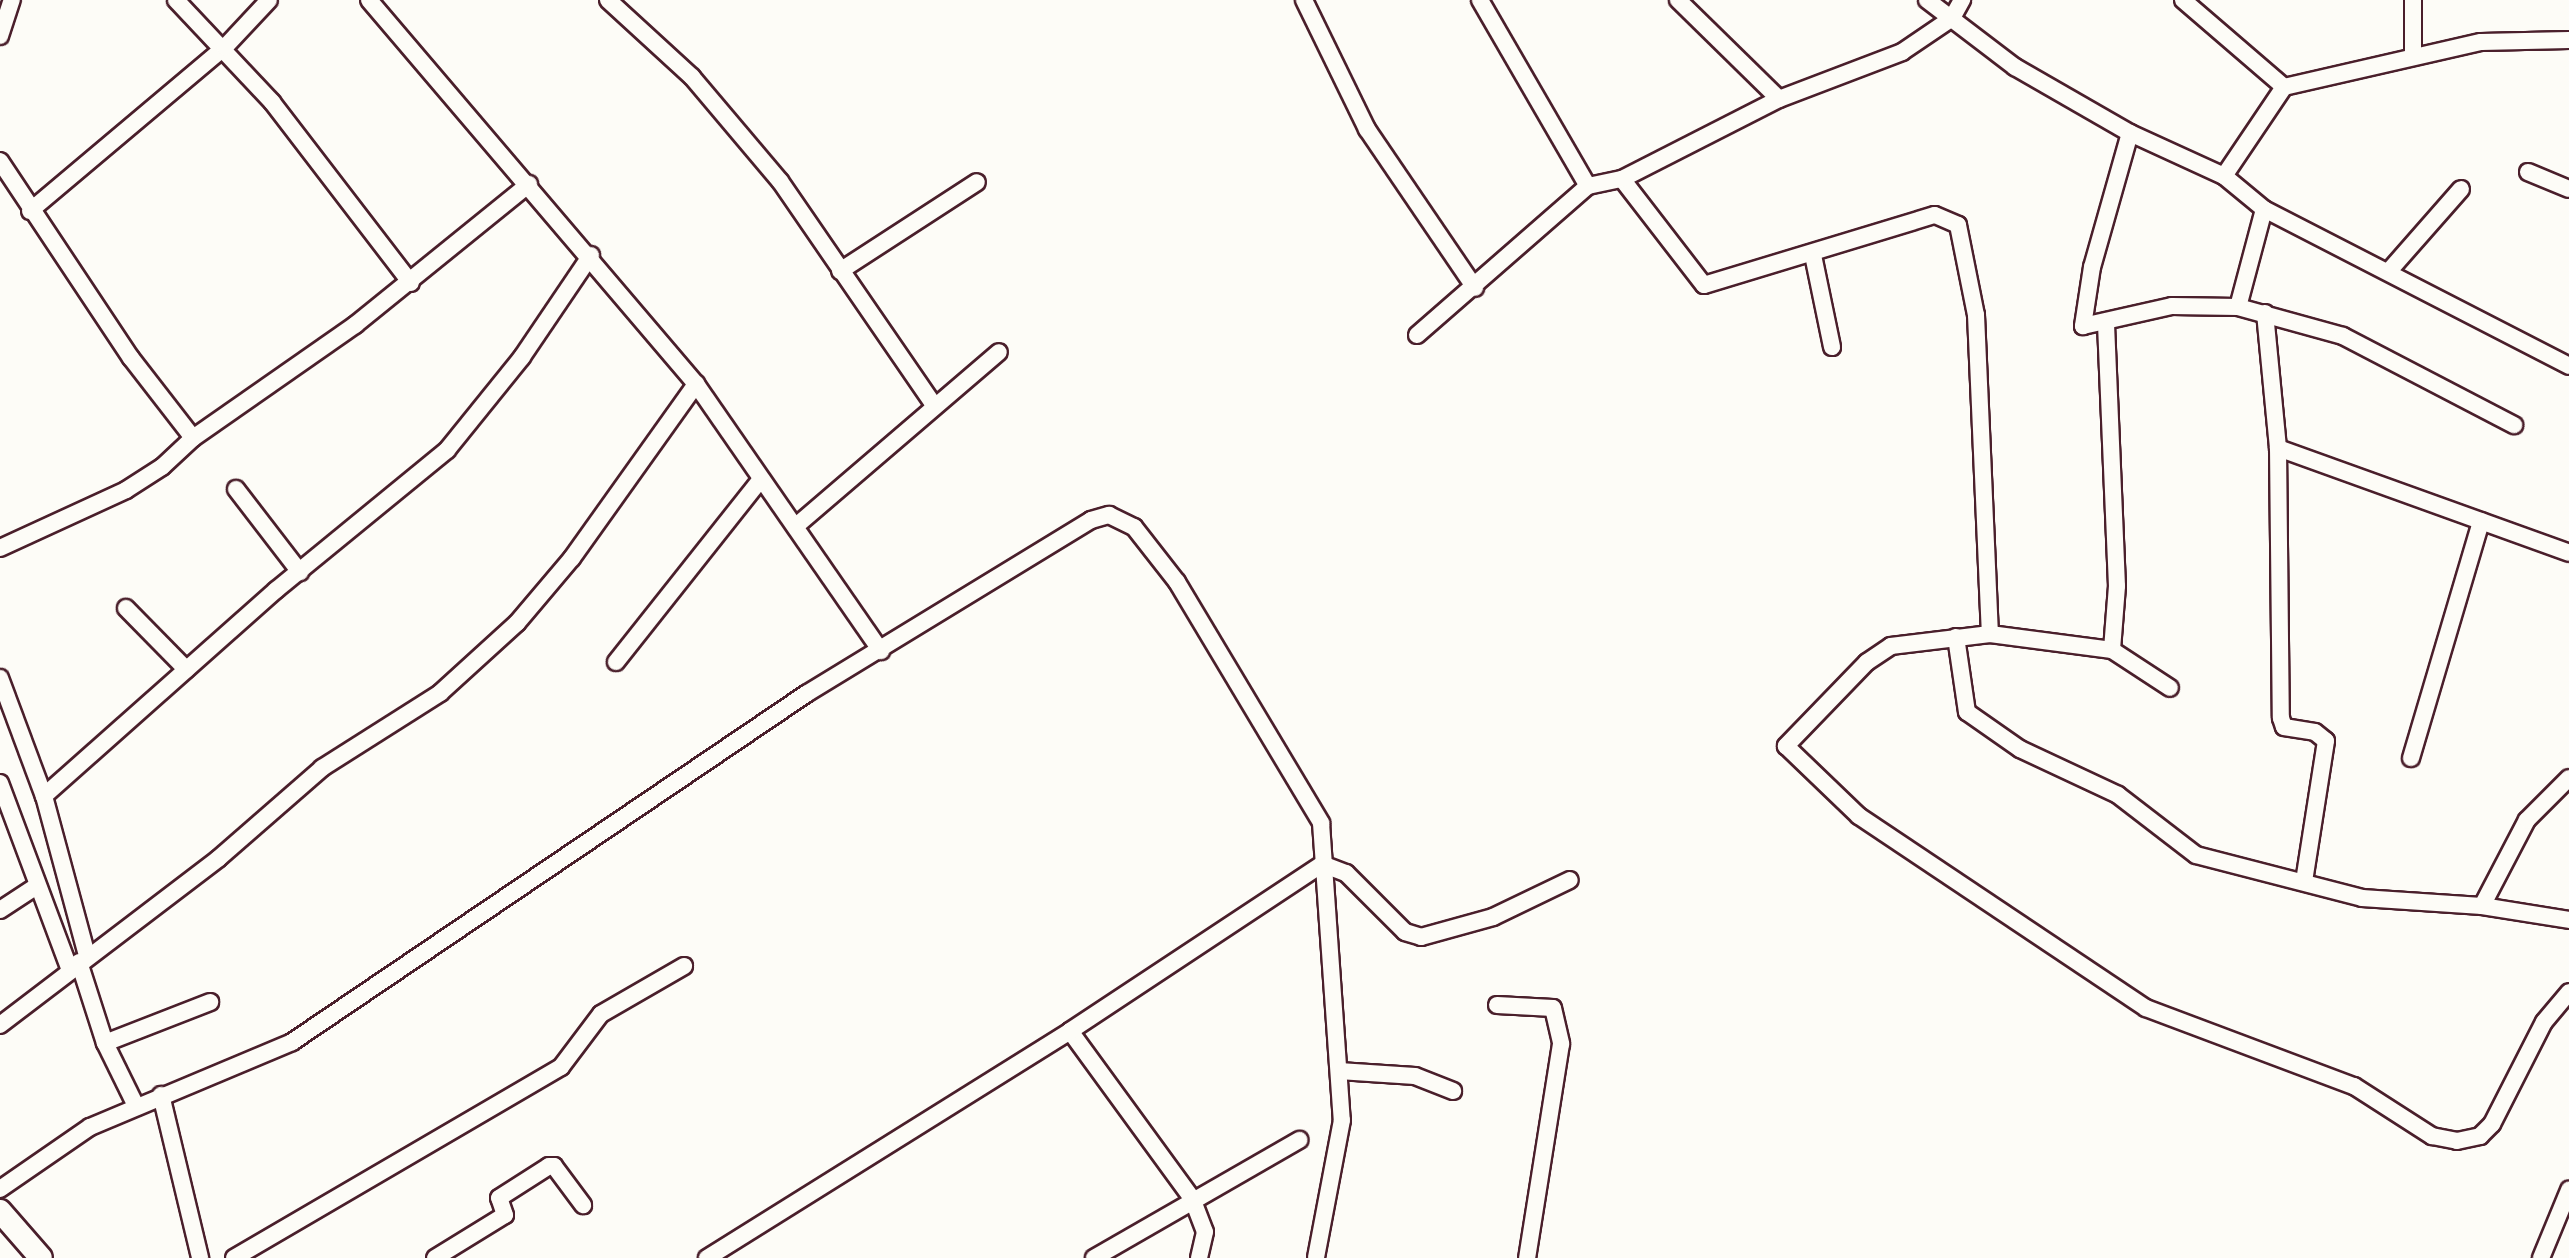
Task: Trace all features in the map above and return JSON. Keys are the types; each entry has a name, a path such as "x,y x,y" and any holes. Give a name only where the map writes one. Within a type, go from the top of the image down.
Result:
{"main road":[{"path":"0,1211 41,1258"}],"street":[{"path":"0,36 12,0"},
{"path":"176,0 225,47 411,283"},
{"path":"30,211 225,47 269,0"},
{"path":"369,0 591,255 696,384 881,651"},
{"path":"608,0 692,77 780,181 934,405"},
{"path":"1304,0 1367,129 1475,288"},
{"path":"1480,0 1588,186"},
{"path":"1678,0 1779,99"},
{"path":"1927,0 2015,67 2130,133 2224,176 2264,209 2569,366"},
{"path":"1417,335 1475,288 1548,216 1588,186 1622,179 1779,99 1902,52 1952,18 1962,0"},
{"path":"2183,0 2284,87"},
{"path":"2413,0 2413,55"},
{"path":"2224,176 2284,87 2413,55 2481,42 2569,40"},
{"path":"2130,133 2092,267 2082,323 2087,328 2172,306 2238,307 2265,313 2343,336 2514,425"},
{"path":"0,161 30,211 193,438"},
{"path":"2528,172 2569,189"},
{"path":"1622,179 1704,285 1813,255 1935,215 1958,225 1976,315 1990,634"},
{"path":"840,271 977,182"},
{"path":"0,548 126,490 193,438 411,283 529,184"},
{"path":"2389,271 2461,189"},
{"path":"2238,307 2264,209"},
{"path":"44,796 116,738 186,669 447,450 522,357 591,255"},
{"path":"1813,255 1832,347"},
{"path":"2265,313 2278,448 2281,718 2284,727 2315,732 2326,741 2304,881"},
{"path":"2106,324 2117,586 2112,650"},
{"path":"796,526 999,352"},
{"path":"0,1025 219,858 322,768 440,693 517,623 572,558 696,384"},
{"path":"2278,448 2569,553"},
{"path":"616,662 761,479"},
{"path":"236,489 300,572"},
{"path":"0,1189 90,1127 292,1042 658,790 1099,516 1122,520 1146,539 1177,582 1321,823 1342,1120 1316,1258"},
{"path":"2411,758 2481,521"},
{"path":"126,608 186,669"},
{"path":"2170,688 2112,650 1990,634 1891,646 1867,662 1786,746 1859,816 2146,1008 2354,1086 2432,1136 2457,1141 2480,1136 2492,1124 2544,1022 2569,992"},
{"path":"1956,637 1967,712 2020,749 2118,795 2196,855 2362,898 2482,906 2569,920"},
{"path":"0,678 44,796 79,962 105,1043 136,1106"},
{"path":"2482,906 2527,820 2569,778"},
{"path":"0,783 35,887 79,962"},
{"path":"1322,864 1346,873 1405,932 1421,937 1493,917 1570,880"},
{"path":"707,1258 1070,1031 1322,864"},
{"path":"0,910 35,887"},
{"path":"234,1258 561,1067 601,1014 684,966"},
{"path":"105,1043 210,1002"},
{"path":"1497,1005 1553,1008 1561,1044 1527,1258"},
{"path":"1070,1031 1192,1198 1205,1232 1199,1258"},
{"path":"1339,1071 1415,1076 1453,1091"},
{"path":"161,1095 200,1258"},
{"path":"1094,1258 1192,1198 1299,1140"},
{"path":"435,1258 505,1215 499,1198 549,1166 554,1166 583,1205"},
{"path":"2541,1258 2569,1190"}]}
